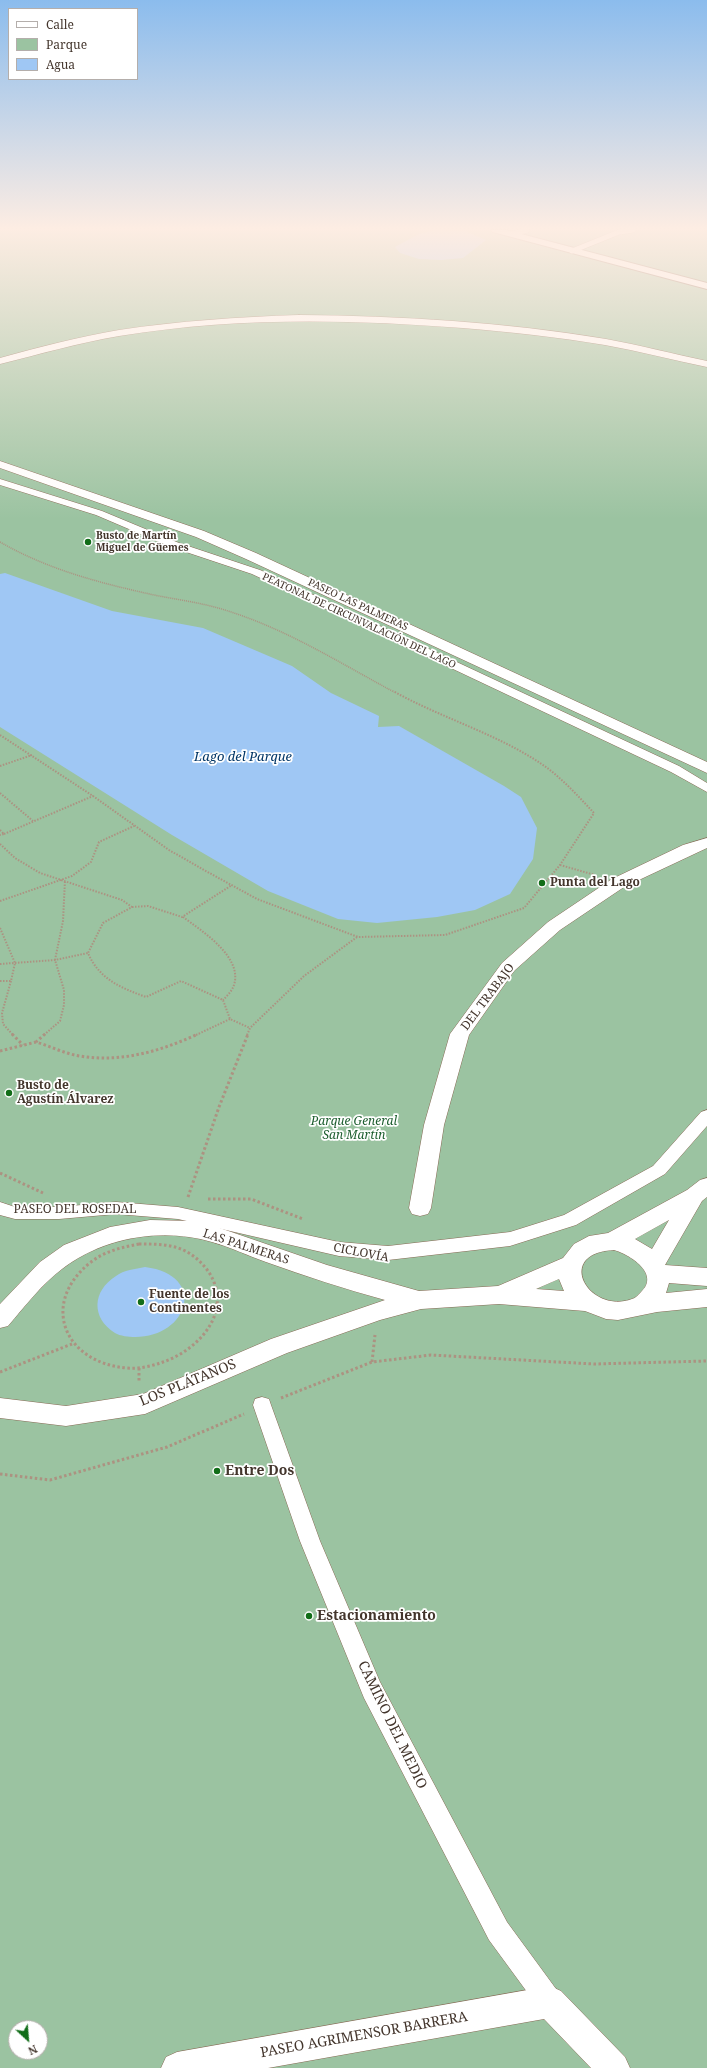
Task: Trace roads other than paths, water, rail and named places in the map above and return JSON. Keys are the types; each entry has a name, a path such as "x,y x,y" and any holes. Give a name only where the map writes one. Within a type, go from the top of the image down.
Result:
{"street":[{"path":"0,361 100,335 153,327"},
{"path":"473,327 538,333 622,345 707,364"},
{"name":"PASEO LAS PALMERAS","path":"0,464 200,534 236,549 707,768"},
{"name":"PEATONAL DE CIRCUNVALACIÓN DEL LAGO","path":"0,482 99,513 175,545 256,572 675,769 707,788"},
{"name":"DEL TRABAJO","path":"420,1208 434,1125 460,1034 508,967 554,926 618,882 688,849 707,843"},
{"name":"PASEO DEL ROSEDAL","path":"0,1208 15,1213 59,1213 116,1208 178,1213 339,1249 388,1253 510,1239 570,1220 659,1170 707,1116"},
{"path":"613,1242 701,1191"},
{"path":"655,1268 701,1191"},
{"name":"LAS PALMERAS","path":"0,1319 54,1263 90,1242 121,1232 171,1227 210,1233 272,1256 375,1289 421,1300"},
{"path":"641,1306 648,1301 657,1288 655,1268 644,1253 629,1245 613,1242 599,1242 586,1246 577,1254 571,1264 570,1274 572,1284 579,1294 588,1302 600,1308 614,1311 628,1310 641,1306 707,1298"},
{"name":"LAS PALMERAS","path":"498,1295 571,1264"},
{"path":"655,1268 707,1277"},
{"name":"LAS PALMERAS","path":"279,1346 378,1311 421,1300 498,1295 588,1302"},
{"name":"LOS PLÁTANOS","path":"0,1408 66,1416 145,1404 279,1346"},
{"name":"CAMINO DEL MEDIO","path":"262,1406 310,1541 372,1690 498,1931 550,2002"},
{"path":"550,2002 614,2068"},
{"name":"PASEO AGRIMENSOR BARRERA","path":"177,2068 550,2002"}],"water":[{"name":"Lago del Parque","path":"5,573 112,611 203,628 292,666 331,693 379,716 378,727 399,726 521,797 537,828 533,859 510,894 475,910 437,917 377,923 338,919 268,891 172,835 0,727 0,574"},
{"path":"145,1267 165,1272 178,1281 184,1293 184,1305 179,1317 168,1327 154,1334 135,1337 117,1334 107,1327 98,1312 99,1297 102,1289 108,1282 122,1272"}],"place":[{"name":"Busto de Martín Miguel de Güemes","path":"88,542"},
{"name":"Punta del Lago","path":"542,883"},
{"name":"Busto de Agustín Álvarez","path":"9,1093"},
{"name":"Fuente de los Continentes","path":"141,1302"},
{"name":"Entre Dos","path":"217,1471"},
{"name":"Estacionamiento","path":"309,1616"}],"park label":[{"name":"Parque General San Martín","path":"354,1129"}]}
